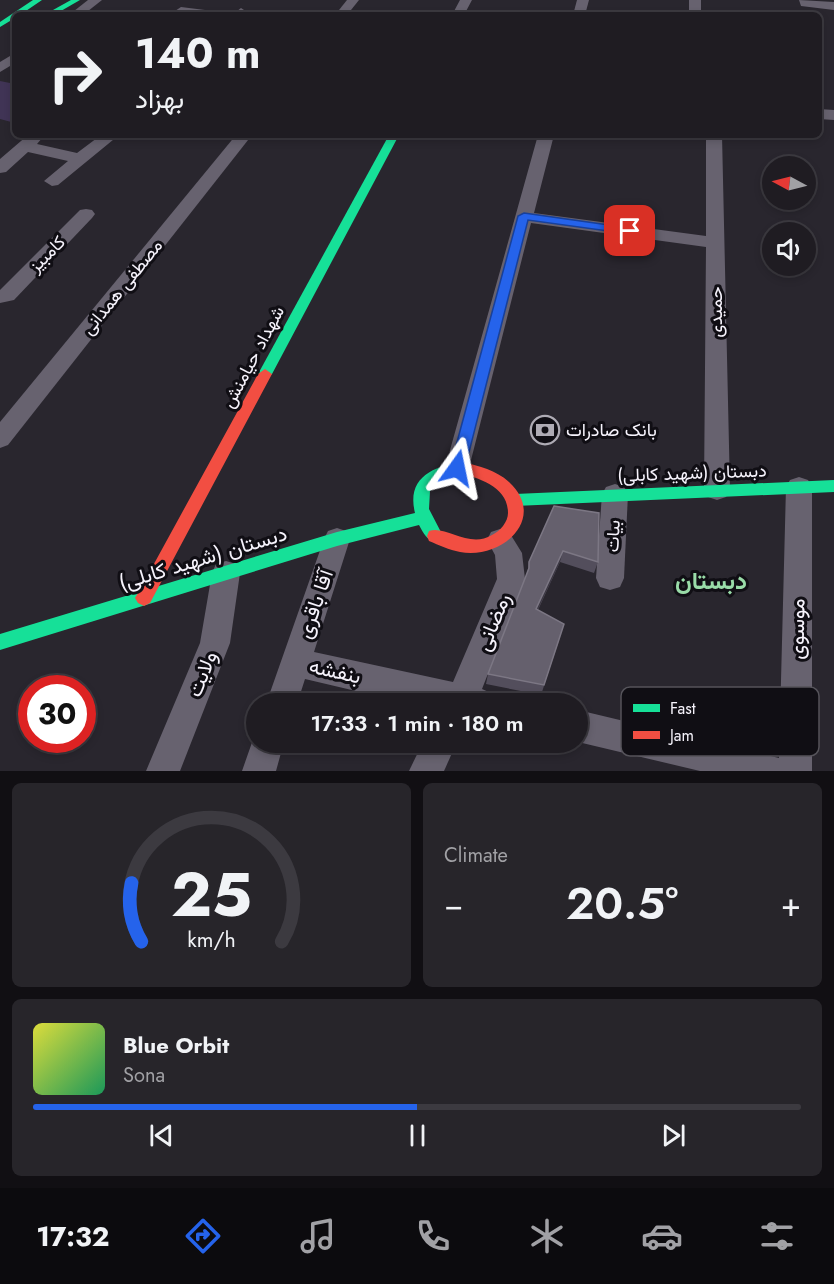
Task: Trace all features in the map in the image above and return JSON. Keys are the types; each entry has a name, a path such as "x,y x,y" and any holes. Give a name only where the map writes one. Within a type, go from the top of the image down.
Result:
{"main road":[{"path":"18,12 38,0"},
{"path":"51,12 67,0"},
{"path":"53,12 75,0"},
{"name":"شهداد حیامنش","path":"144,598 392,138"},
{"path":"457,468 478,470 494,477 506,486 515,500 516,514 513,524 500,540 478,548 450,546 429,532 420,518 418,502 426,484 437,474 457,468"},
{"name":"دبستان (شهید کابلی)","path":"515,500 834,486"},
{"name":"دبستان (شهید کابلی)","path":"0,642 337,539 420,518"}],"street":[{"path":"79,12 96,0"},
{"path":"180,12 194,0"},
{"path":"343,12 353,0"},
{"path":"805,0 806,3 834,6"},
{"path":"0,168 34,138"},
{"path":"52,181 107,138"},
{"name":"مصطفی همدانی","path":"0,439 242,138"},
{"path":"457,468 545,138"},
{"name":"حمیدی","path":"714,138 717,490"},
{"path":"25,146 80,159"},
{"name":"کامبیز","path":"3,296 86,214"},
{"path":"524,216 715,243"},
{"name":"موسوی","path":"796,687 799,487"},
{"name":"بیات","path":"610,578 615,494"},
{"name":"آقا باقری","path":"285,693 337,539"},
{"name":"رمضانی","path":"470,693 511,579 508,553 500,540"},
{"name":"ولایت","path":"163,771 215,643 226,573"},
{"name":"بنفشه","path":"295,662 428,693"},
{"path":"588,728 621,736"},
{"path":"259,771 265,753"},
{"path":"426,771 435,753"},
{"path":"705,756 769,771"},
{"name":"موسوی","path":"795,756 795,771"}],"shaded area":[{"path":"0,81 12,83 12,122 0,119"}],"building":[{"path":"554,506 599,513 598,562 563,551 536,609 564,624 544,685 488,674 529,568 529,562"}],"traffic: fast":[{"path":"20,12 38,0"},
{"path":"54,12 76,0"},
{"path":"0,25 12,17"},
{"path":"265,374 392,138"},
{"path":"435,536 424,519 421,509 422,491 433,476 446,470 463,468"},
{"path":"515,500 834,486"},
{"path":"0,642 337,539 420,518"}],"traffic: jam":[{"path":"144,598 265,374"},
{"path":"435,536 459,545 481,546 498,540 510,530 516,516 514,501 504,486 485,474 463,468"}],"place":[{"name":"بانک صادرات","path":"545,430"}],"district":[{"name":"دبستان","path":"711,580"}],"route":[{"path":"457,468 524,216 630,231"}]}
